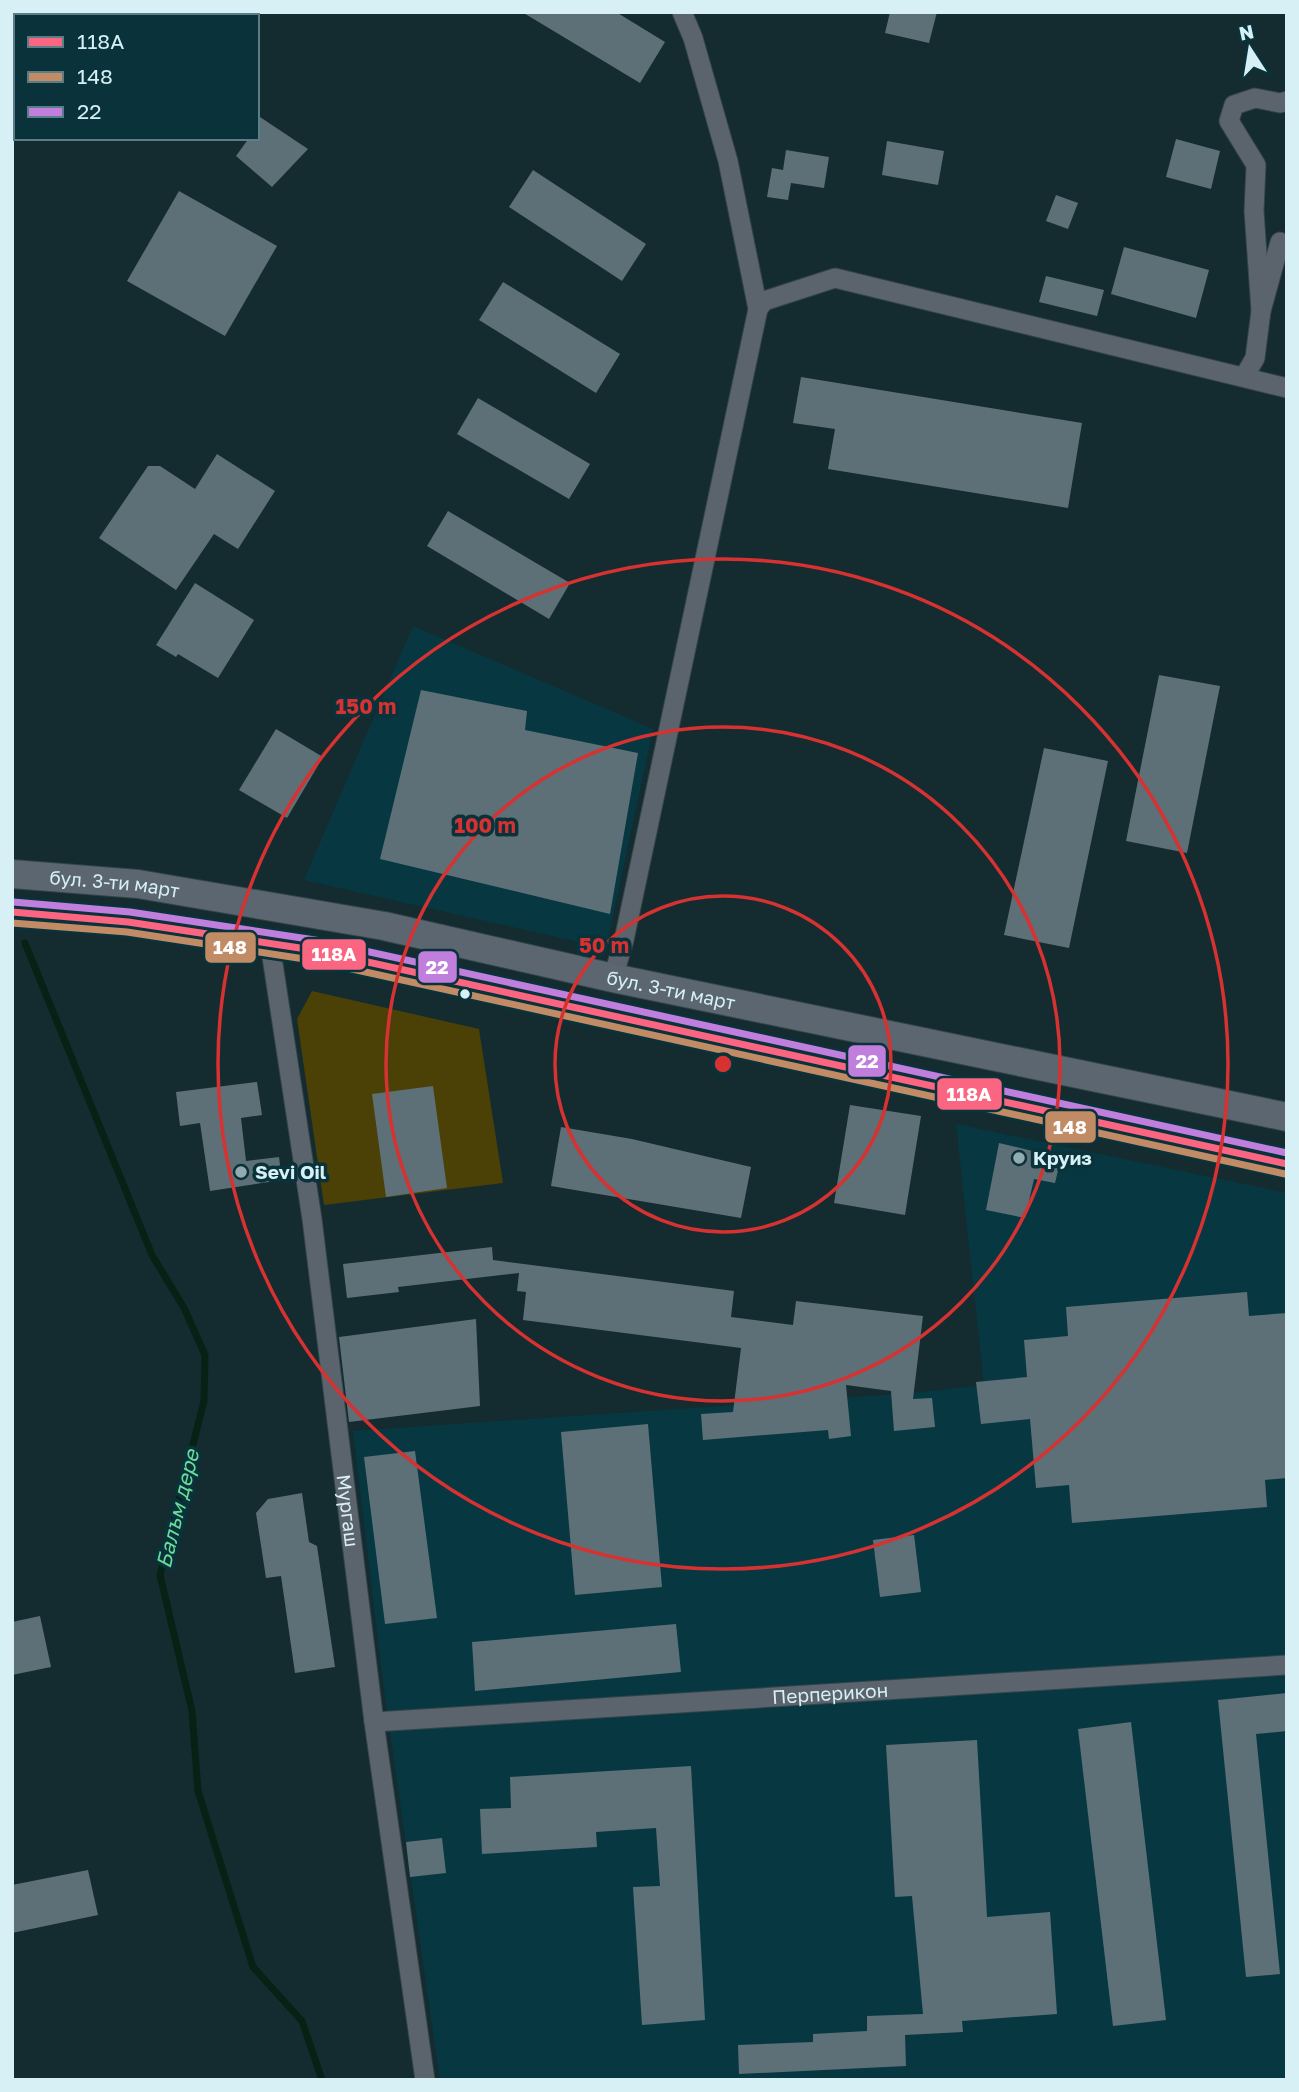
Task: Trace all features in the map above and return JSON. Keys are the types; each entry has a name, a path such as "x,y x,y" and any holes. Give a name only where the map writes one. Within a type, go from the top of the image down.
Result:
{"street":[{"path":"573,1008 597,996 613,978 627,926 758,309 728,162 693,38 682,12"},
{"path":"1261,311 1254,211 1256,165 1229,121 1234,105 1255,98 1280,103 1287,101"},
{"path":"1244,377 1255,358 1261,311 1280,242"},
{"path":"758,309 764,301 835,278 1287,388"},
{"path":"12,858 57,878"},
{"name":"бул. 3-ти март","path":"12,874 138,884 384,926 613,978 1287,1117"},
{"path":"268,905 270,944"},
{"name":"бул. 3-ти март","path":"12,912 128,922 270,944 1287,1164"},
{"name":"Мургаш","path":"270,944 312,1219 374,1722 425,2080"},
{"name":"Перперикон","path":"374,1722 1287,1665"}],"shaded area":[{"path":"413,626 653,729 606,948 304,880"},
{"path":"312,991 479,1029 503,1183 324,1205 297,1019"},
{"path":"956,1124 1287,1193 1287,2080 440,2080 385,1697 353,1431 914,1393 984,1385"}],"building":[{"path":"522,12 616,12 665,42 640,83"},
{"path":"890,12 937,12 929,43 885,33"},
{"path":"259,116 308,149 272,187 236,156 248,140 259,140"},
{"path":"1176,139 1220,151 1211,189 1166,177"},
{"path":"887,141 944,151 938,185 882,175"},
{"path":"786,150 829,157 824,188 791,183 788,200 767,197 772,168 783,170"},
{"path":"533,170 646,244 622,281 509,207"},
{"path":"179,191 277,246 225,336 127,281"},
{"path":"1056,195 1078,203 1068,229 1046,221"},
{"path":"1124,247 1209,270 1196,318 1111,294"},
{"path":"1046,276 1104,290 1097,316 1039,302"},
{"path":"503,282 620,354 596,393 479,320"},
{"path":"801,377 1082,423 1068,508 828,469 835,429 793,423"},
{"path":"478,398 590,464 569,499 457,434"},
{"path":"217,454 275,491 238,549 214,534 176,590 99,538 148,466 160,466 195,489"},
{"path":"448,511 570,583 549,619 427,546"},
{"path":"195,583 254,620 218,678 178,654 176,657 156,645"},
{"path":"1159,675 1220,686 1187,853 1126,841"},
{"path":"421,690 527,711 525,730 638,753 610,914 380,859"},
{"path":"276,729 323,757 287,818 239,790"},
{"path":"1044,748 1108,761 1069,948 1004,935"},
{"path":"257,1082 262,1115 241,1118 246,1161 279,1157 282,1180 210,1191 200,1123 180,1126 176,1092"},
{"path":"433,1086 447,1188 386,1197 372,1094"},
{"path":"850,1105 921,1116 905,1215 834,1203"},
{"path":"561,1127 632,1139 751,1167 741,1218 551,1186"},
{"path":"999,1143 1061,1158 1055,1183 1034,1179 1025,1218 986,1210"},
{"path":"492,1247 493,1260 734,1291 731,1317 793,1325 796,1301 923,1316 913,1399 932,1398 935,1427 894,1431 891,1391 846,1385 851,1436 829,1439 828,1430 703,1440 701,1414 733,1412 741,1348 523,1320 526,1292 517,1291 519,1273 398,1287 399,1292 347,1298 343,1264"},
{"path":"1247,1292 1249,1316 1287,1313 1287,1478 1265,1480 1267,1507 1072,1523 1069,1485 1036,1488 1030,1419 981,1424 976,1382 1027,1377 1024,1340 1068,1336 1066,1307"},
{"path":"476,1319 480,1406 349,1422 339,1337"},
{"path":"648,1424 662,1587 575,1595 561,1432"},
{"path":"415,1451 437,1618 385,1624 364,1457"},
{"path":"302,1493 309,1542 317,1546 335,1667 295,1673 281,1576 266,1578 256,1513 268,1499"},
{"path":"914,1535 921,1592 880,1597 873,1540"},
{"path":"40,1616 51,1667 12,1675 12,1622"},
{"path":"676,1624 681,1672 475,1691 472,1642"},
{"path":"1287,1693 1287,1731 1256,1734 1280,1974 1246,1977 1218,1700"},
{"path":"1131,1722 1166,2020 1113,2026 1078,1729"},
{"path":"977,1740 987,1917 1050,1912 1057,2014 962,2021 963,2032 905,2035 906,2066 739,2074 738,2045 813,2042 813,2034 867,2031 867,2016 923,2014 912,1896 895,1897 886,1745"},
{"path":"691,1766 705,2020 642,2025 633,1887 660,1886 656,1828 596,1832 597,1847 482,1854 480,1809 511,1808 510,1777"},
{"path":"442,1838 446,1873 410,1877 406,1842"},
{"path":"88,1870 98,1915 12,1933 12,1885"}],"waterway":[{"name":"Балъм дере","path":"25,943 152,1255 184,1308 205,1355 204,1401 160,1575 192,1711 198,1791 253,1967 302,2021 322,2080"}],"transit line":[{"name":"22","path":"13,902 130,912 315,940 1287,1153"},
{"name":"118А","path":"12,912 128,922 313,950 1287,1164"},
{"name":"148","path":"12,923 127,932 311,960 1285,1174"}],"place":[{"name":"Круиз","path":"1019,1158"},
{"name":"Sevi Oil","path":"241,1172"}]}
